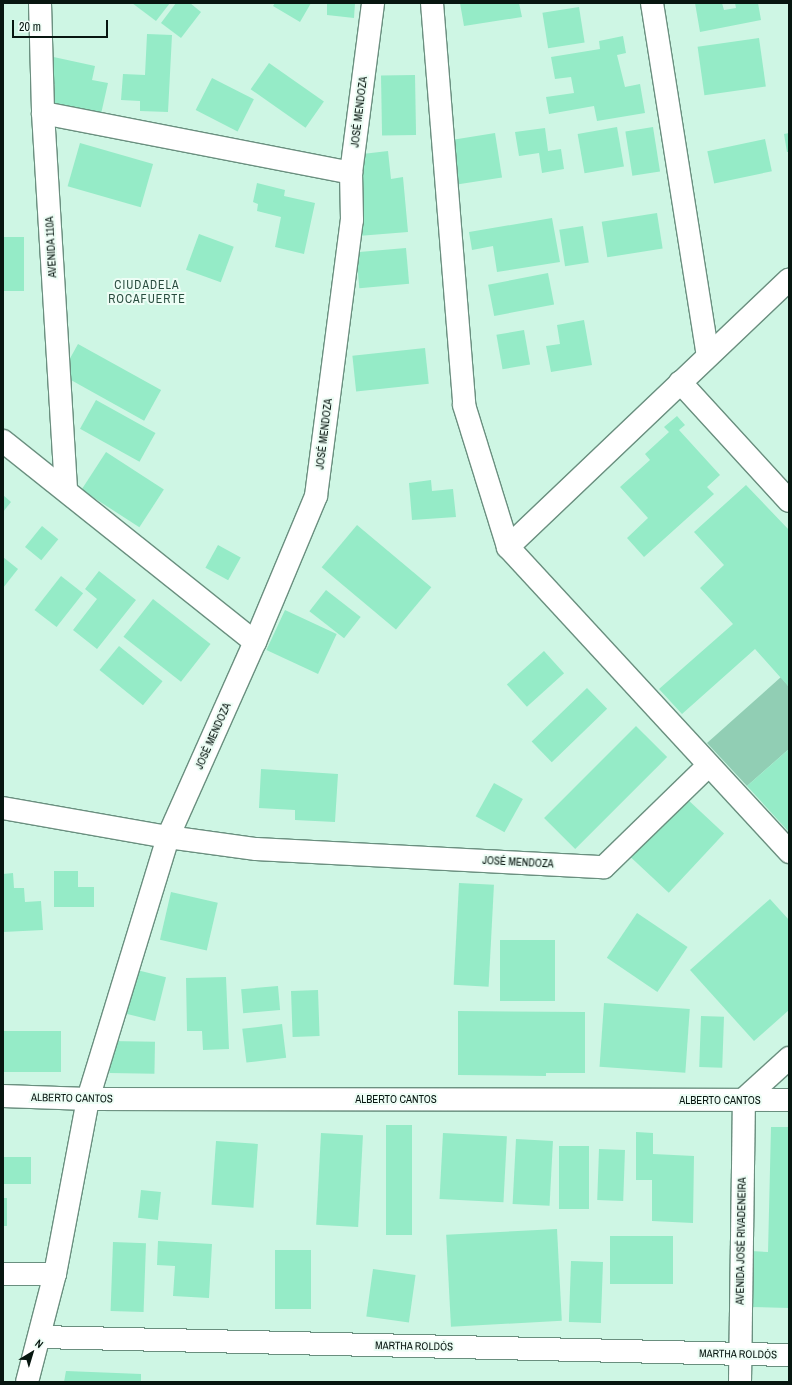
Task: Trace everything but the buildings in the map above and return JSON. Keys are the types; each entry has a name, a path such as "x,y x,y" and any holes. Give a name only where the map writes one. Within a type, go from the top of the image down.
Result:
{"street":[{"name":"AVENIDA 110A","path":"40,3 43,113 66,490"},
{"name":"JOSÉ MENDOZA","path":"168,837 255,642 316,496 352,220 351,173 373,3"},
{"path":"432,3 464,405 508,547 708,766 789,852"},
{"path":"652,3 708,356"},
{"path":"43,113 351,173"},
{"path":"508,547 789,278"},
{"path":"680,382 789,501"},
{"path":"3,441 255,642"},
{"name":"JOSÉ MENDOZA","path":"3,808 168,837 256,849 604,867 708,766"},
{"path":"27,1382 40,1337 55,1274 88,1099 168,837"},
{"path":"744,1099 789,1058"},
{"name":"ALBERTO CANTOS","path":"3,1096 88,1099 789,1100"},
{"name":"AVENIDA JOSÉ RIVADENEIRA","path":"740,1382 739,1354 744,1099"},
{"path":"3,1274 55,1274"},
{"name":"MARTHA ROLDÓS","path":"40,1337 789,1355"}],"green space":[{"path":"781,677 789,687 789,749 747,786 707,743"}],"district":[{"name":"CIUDADELA ROCAFUERTE","path":"147,293"}]}
